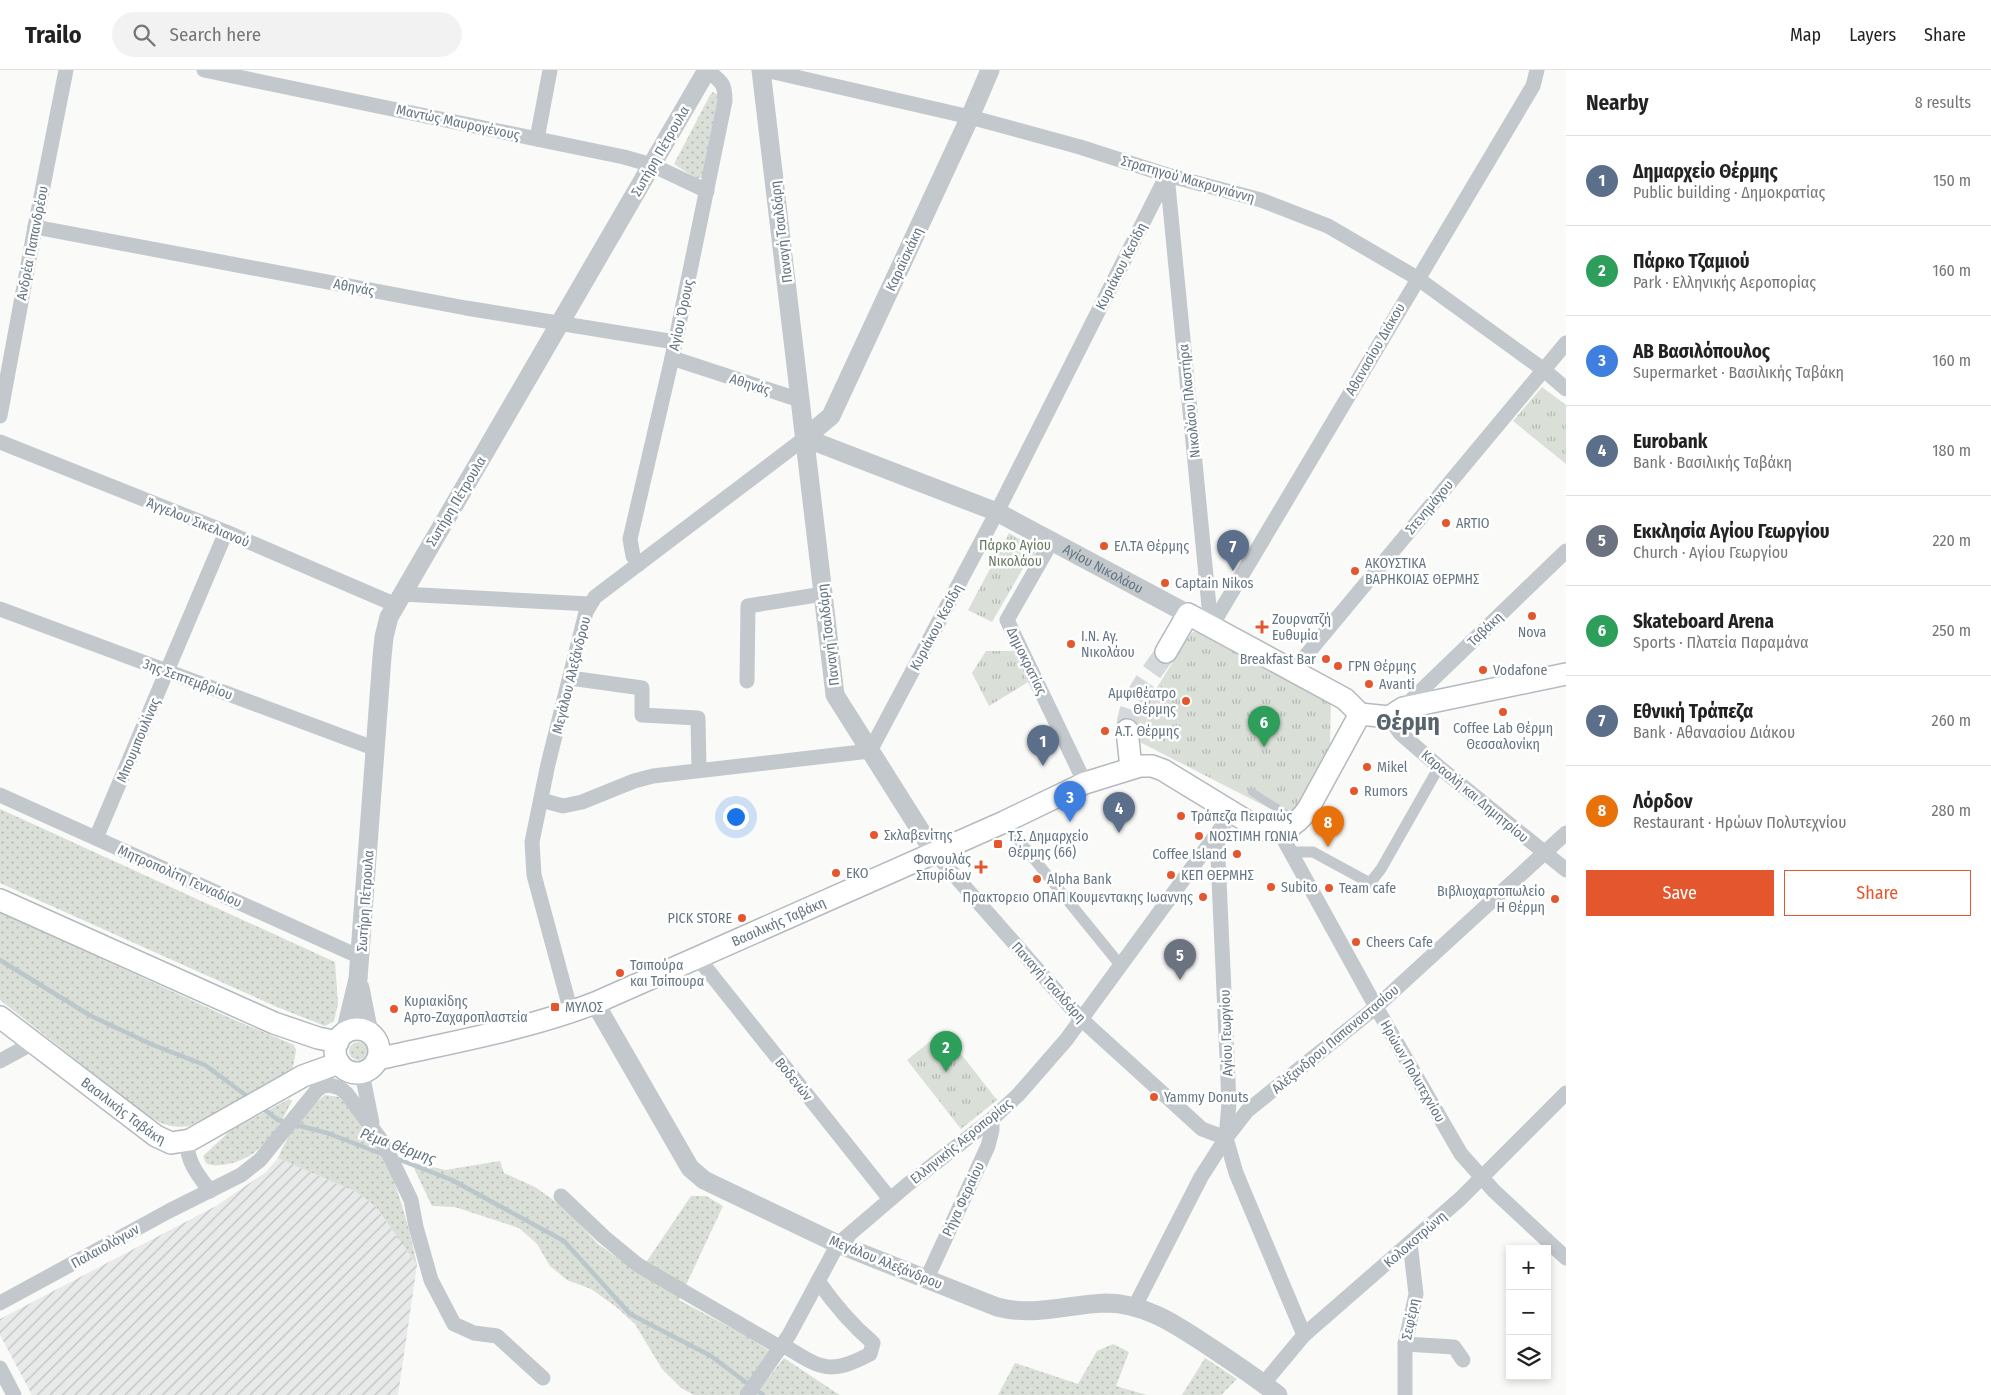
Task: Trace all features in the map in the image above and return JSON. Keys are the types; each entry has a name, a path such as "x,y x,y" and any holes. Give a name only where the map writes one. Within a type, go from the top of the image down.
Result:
{"main road":[{"name":"Αγίου Νικολάου","path":"1188,614 1345,699 1360,714"},
{"path":"1166,652 1188,614"},
{"path":"1279,831 1298,822 1310,806 1360,714 1396,712 1566,674"},
{"path":"1127,730 1131,768"},
{"name":"Βασιλικής Ταβάκη","path":"370,1066 417,1050 510,1030 595,1003 1004,822 1085,783 1131,768 1145,765 1158,768 1263,830 1279,831"},
{"path":"0,900 274,1023 341,1046"},
{"name":"Βασιλικής Ταβάκη","path":"0,1018 156,1136 171,1143 187,1142 213,1128 303,1076 341,1046"},
{"path":"357,1030 372,1036 379,1048 370,1066 348,1071 341,1046 357,1030"},
{"name":"Βασιλικής Ταβάκη","path":"372,1036 395,1050 417,1050"}],"street":[{"name":"Ανδρέα Παπανδρέου","path":"0,416 34,227 66,70"},
{"name":"Μαντώς Μαυρογένους","path":"204,70 624,158 652,166 707,191"},
{"path":"537,139 550,70"},
{"name":"Σωτήρη Πέτρουλα","path":"341,1046 358,979 384,637 389,616 707,70"},
{"name":"Αγίου Όρους","path":"639,564 633,556 630,539 672,358 725,102 725,88 723,84 707,70"},
{"name":"Στρατηγού Μακρυγιάννη","path":"763,70 970,117 1080,147 1167,175 1261,200 1328,226 1417,278 1544,370 1566,389"},
{"name":"Παναγή Τσαλδάρη","path":"763,70 835,695 934,852 1081,1019 1202,1130 1226,1138"},
{"name":"Καραϊσκάκη","path":"805,438 831,416 990,70"},
{"name":"Αθανασίου Διάκου","path":"1211,627 1532,86 1537,74 1536,70"},
{"name":"Κυριάκου Κεσίδη","path":"870,751 997,512 1167,175"},
{"name":"Νικολάου Πλαστήρα","path":"1167,175 1211,627"},
{"name":"Αθηνάς","path":"34,227 560,324 675,342"},
{"name":"Στενημάχου","path":"1293,671 1566,343"},
{"name":"Αθηνάς","path":"672,358 800,400"},
{"name":"Αγίου Νικολάου","path":"805,438 997,512 1188,614"},
{"name":"Μεγάλου Αλεξάνδρου","path":"571,1012 534,875 532,842 570,678 590,604 595,597 805,438"},
{"name":"Άγγελου Σικελιανού","path":"0,442 398,599 590,604"},
{"name":"Μπουμπουλίνας","path":"96,838 226,532"},
{"name":"Δημοκρατίας","path":"1052,542 1007,620 1085,783"},
{"name":"Ταβάκη","path":"1396,712 1566,551"},
{"path":"747,681 748,606 823,594"},
{"name":"3ης Σεπτεμβρίου","path":"0,609 376,749"},
{"path":"570,678 642,688 642,715 698,718 699,770"},
{"name":"Καραολή και Δημητρίου","path":"1396,712 1400,733 1566,870"},
{"path":"541,800 563,806 582,802 634,781 653,776 870,751"},
{"path":"1290,852 1314,852 1370,883 1439,767"},
{"name":"Μητροπολίτη Γενναδίου","path":"0,795 360,957"},
{"name":"Ελληνικής Αεροπορίας","path":"746,1395 782,1346 838,1244 890,1199 992,1119 1042,1069 1121,966 1218,835 1232,813"},
{"path":"1004,822 1121,966"},
{"name":"Ηρώων Πολυτεχνίου","path":"1279,831 1376,1007 1461,1154 1481,1178 1566,1258"},
{"name":"Αλέξανδρου Παπαναστασίου","path":"1135,1306 1202,1177 1226,1138 1247,1111 1376,1007 1566,833"},
{"name":"Αγίου Γεωργίου","path":"1218,835 1229,1104 1226,1138 1236,1173 1304,1335"},
{"name":"Βοδενών","path":"698,958 890,1199"},
{"name":"Σωτήρη Πέτρουλα","path":"358,979 372,1036"},
{"name":"Μεγάλου Αλεξάνδρου","path":"595,1003 690,1168 714,1186 838,1244 1012,1311 1025,1312 1105,1303 1135,1306 1154,1313 1178,1327 1271,1389"},
{"path":"0,1061 33,1043"},
{"path":"370,1066 373,1129 384,1144 411,1200 416,1227 431,1280 454,1324 474,1333 497,1336 542,1378"},
{"name":"Παλαιολόγων","path":"0,1303 169,1211 241,1176 260,1160 317,1090 324,1086 340,1088 354,1100 373,1129"},
{"name":"Κολοκοτρώνη","path":"1271,1389 1304,1335 1460,1199 1566,1093"},
{"name":"Ρήγα Φεραίου","path":"927,1278 988,1146 992,1130 992,1119"},
{"path":"187,1142 191,1163 210,1191"},
{"path":"562,1196 604,1237 638,1265 808,1361 824,1367 842,1367 870,1354 873,1343 862,1334 818,1281"},
{"name":"Σεφέρη","path":"1405,1395 1405,1344 1416,1294 1410,1243"},
{"path":"1405,1344 1454,1347 1463,1360"},
{"path":"0,1368 14,1395"}],"lane":[{"path":"1252,792 1298,822"}],"shaded area":[{"path":"278,1158 356,1192 376,1207 417,1265 398,1395 32,1395 0,1335 0,1319 216,1206 266,1172"}],"green space":[{"path":"713,92 718,95 720,100 703,177 697,179 674,164"},
{"path":"1542,387 1566,405 1566,464 1513,421"},
{"name":"Πάρκο Αγίου Νικολάου","path":"1009,533 1040,551 1035,561 1029,558 992,622 968,610"},
{"path":"1200,629 1331,702 1330,744 1299,804 1284,816 1132,738 1131,729 1191,633"},
{"path":"986,651 1013,651 1028,682 989,706 972,673"},
{"path":"0,809 335,962 338,1004 334,1021 325,1026 277,1007 0,883"},
{"path":"0,912 228,1017 294,1045 296,1050 293,1067 287,1075 266,1088 189,1126 181,1127 158,1121 140,1110 0,1000"},
{"path":"943,1031 997,1100 961,1129 907,1060"},
{"path":"358,1042 364,1045 367,1051 364,1057 358,1060 352,1057 349,1051 352,1045"},
{"path":"325,1095 339,1097 362,1123 378,1146 399,1196 410,1232 417,1265 376,1207 356,1192 278,1158 297,1124"},
{"path":"289,1099 292,1101 281,1122 260,1148 240,1160 228,1164 214,1165 206,1163 203,1156 230,1131"},
{"path":"500,1161 504,1173 535,1187 566,1209 598,1244 639,1273 691,1196 706,1196 723,1206 679,1300 748,1337 771,1352 739,1395 694,1395 681,1388 662,1369 635,1324 615,1306 591,1289 567,1280 550,1266 537,1244 519,1228 455,1207 432,1206 411,1162 445,1170"},
{"path":"1113,1344 1129,1352 1116,1386 1147,1395 998,1395 1015,1363 1078,1384 1097,1351"},
{"path":"784,1358 832,1390 840,1395 755,1395"},
{"path":"1205,1358 1237,1379 1221,1395 1182,1395"}],"waterway":[{"name":"Ρέμα Θέρμης","path":"0,960 91,1016 153,1045 205,1065 251,1099"},
{"name":"Ρέμα Θέρμης","path":"261,1107 278,1120 286,1122"},
{"name":"Ρέμα Θέρμης","path":"293,1124 327,1133 385,1155"},
{"name":"Ρέμα Θέρμης","path":"395,1158 452,1180 564,1241 630,1314 711,1356 763,1395"}],"tunnel":[{"path":"1127,730 1128,720 1135,699 1166,652"}],"place":[{"name":"ARTIO","path":"1446,523"},
{"name":"ΕΛ.ΤΑ Θέρμης","path":"1104,546"},
{"name":"Εθνική Τράπεζα","path":"1233,571"},
{"name":"ΑΚΟΥΣΤΙΚΑ ΒΑΡΗΚΟΙΑΣ ΘΕΡΜΗΣ","path":"1355,571"},
{"name":"Captain Nikos","path":"1165,583"},
{"name":"Nova","path":"1532,616"},
{"name":"Ζουρνατζή Ευθυμία","path":"1262,627"},
{"name":"Ι.Ν. Αγ. Νικολάου","path":"1071,644"},
{"name":"Breakfast Bar","path":"1326,659"},
{"name":"ΓΡΝ Θέρμης","path":"1338,666"},
{"name":"Vodafone","path":"1483,670"},
{"name":"Avanti","path":"1369,684"},
{"name":"Αμφιθέατρο Θέρμης","path":"1186,701"},
{"name":"Coffee Lab Θέρμη Θεσσαλονίκη","path":"1503,712"},
{"name":"Α.Τ. Θέρμης","path":"1105,731"},
{"name":"Skateboard Arena","path":"1264,747"},
{"name":"Δημαρχείο Θέρμης","path":"1043,766"},
{"name":"Mikel","path":"1367,767"},
{"name":"Rumors","path":"1354,791"},
{"name":"Τράπεζα Πειραιώς","path":"1181,816"},
{"name":"ΑΒ Βασιλόπουλος","path":"1070,822"},
{"name":"Eurobank","path":"1119,833"},
{"name":"Σκλαβενίτης","path":"874,835"},
{"name":"ΝΟΣΤΙΜΗ ΓΩΝΙΑ","path":"1199,836"},
{"name":"Τ.Σ. Δημαρχείο Θέρμης (66)","path":"998,844"},
{"name":"Λόρδον","path":"1328,847"},
{"name":"Coffee Island","path":"1237,854"},
{"name":"Φανουλάς Σπυρίδων","path":"981,867"},
{"name":"EKO","path":"836,873"},
{"name":"ΚΕΠ ΘΕΡΜΗΣ","path":"1171,875"},
{"name":"Alpha Bank","path":"1037,879"},
{"name":"Subito","path":"1271,887"},
{"name":"Team cafe","path":"1329,888"},
{"name":"Πρακτορειο ΟΠΑΠ Κουμεντακης Ιωαννης","path":"1203,897"},
{"name":"Βιβλιοχαρτοπωλείο Η Θέρμη","path":"1555,899"},
{"name":"PICK STORE","path":"742,918"},
{"name":"Cheers Cafe","path":"1356,942"},
{"name":"Τσιπούρα και Τσίπουρα","path":"620,973"},
{"name":"Εκκλησία Αγίου Γεωργίου","path":"1180,980"},
{"name":"ΜΥΛΟΣ","path":"555,1007"},
{"name":"Κυριακίδης Αρτο-Ζαχαροπλαστεία","path":"394,1009"},
{"name":"Πάρκο Τζαμιού","path":"946,1072"},
{"name":"Yammy Donuts","path":"1154,1097"}],"district":[{"name":"Θέρμη","path":"1408,722"}]}
